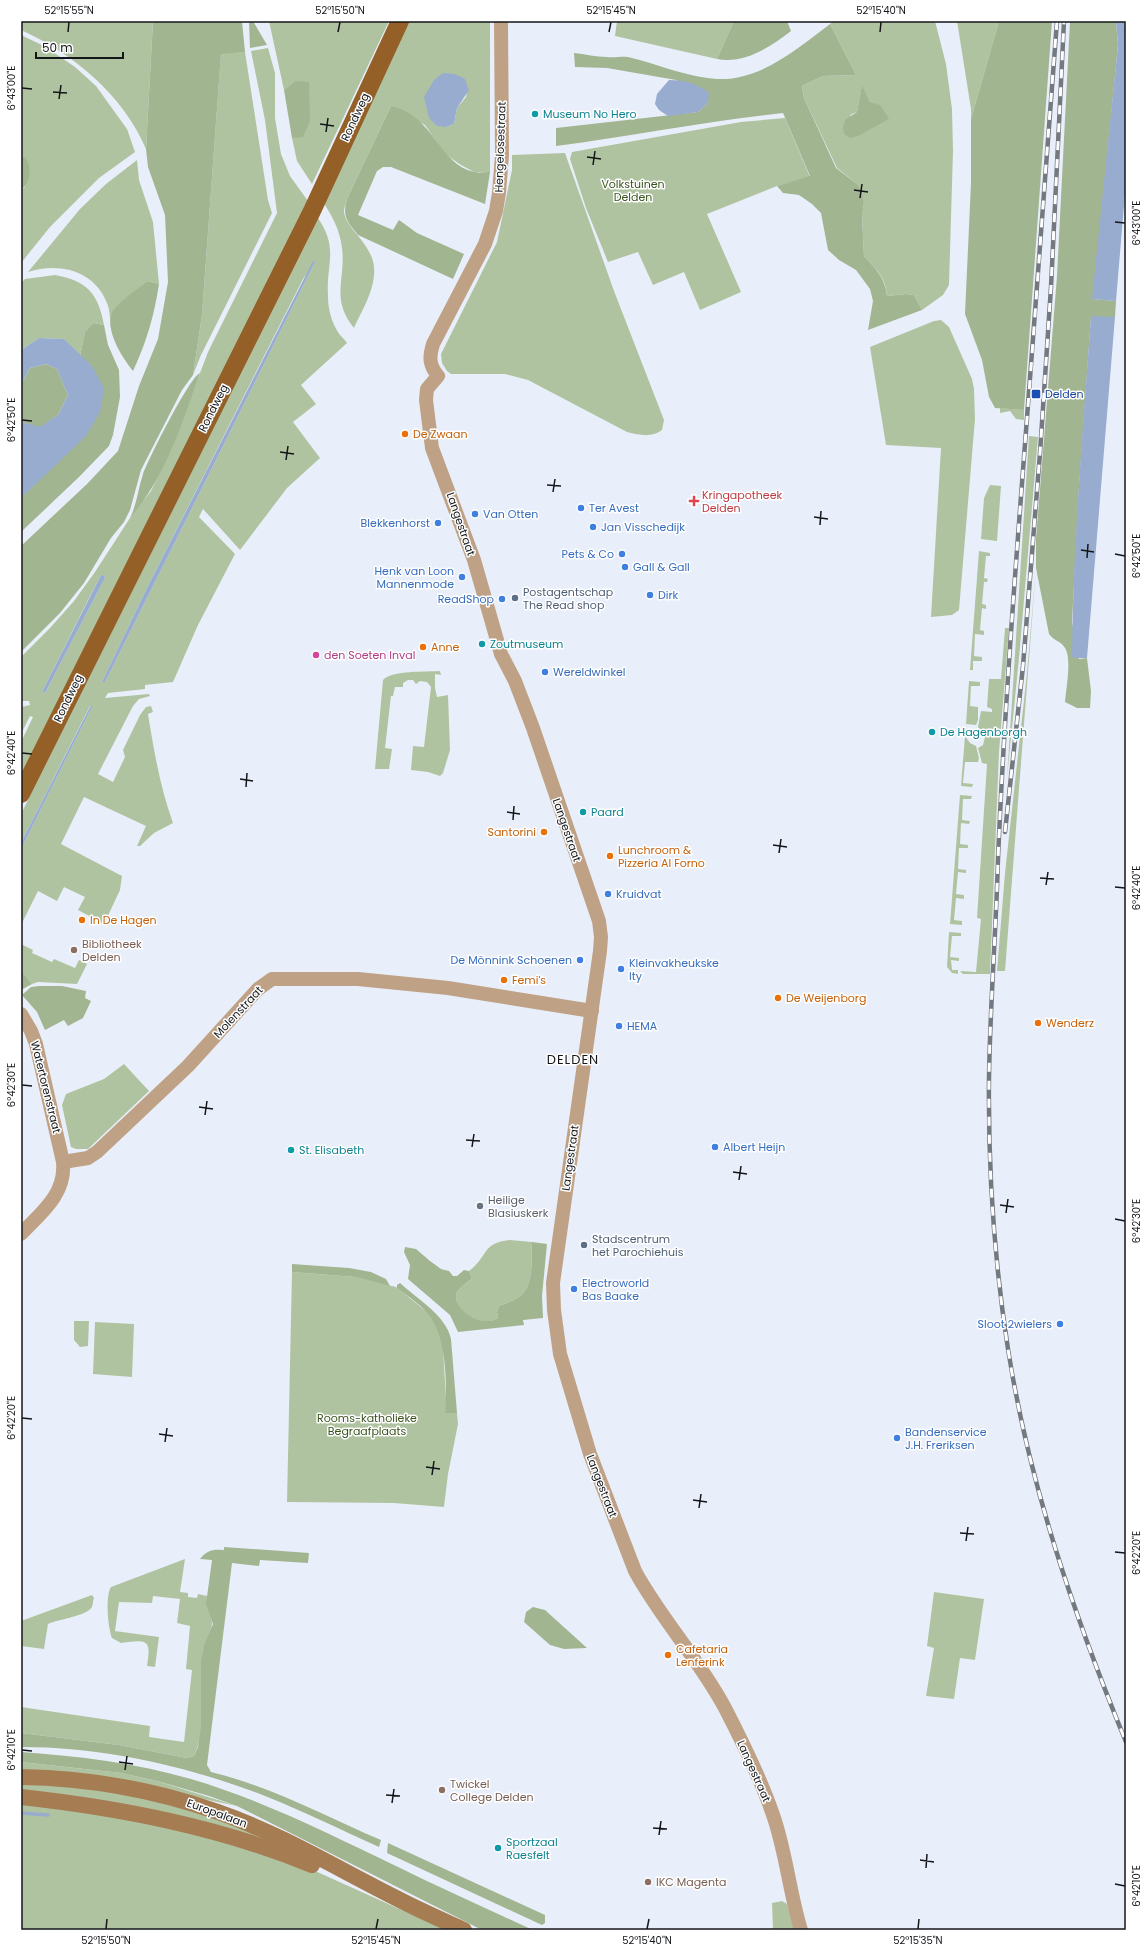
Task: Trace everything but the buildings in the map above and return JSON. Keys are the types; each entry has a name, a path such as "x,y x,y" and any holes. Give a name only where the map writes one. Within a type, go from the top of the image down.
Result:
{"main road":[{"name":"Rondweg","path":"21,794 312,211 400,21"},
{"name":"Europalaan","path":"21,1777 66,1780 128,1788 177,1799 218,1812 289,1843 343,1869 398,1899"},
{"name":"Europalaan","path":"21,1797 122,1810 196,1826 282,1852 398,1899 464,1930"}],"street":[{"name":"Hengelosestraat","path":"438,376 430,362 432,344 485,244 500,193 502,155 501,21"},
{"name":"Langestraat","path":"438,376 427,388 426,400 432,448 474,560 501,654 515,680 533,728 598,921 600,944 592,1011 553,1283 554,1310 560,1354 590,1454 635,1571 644,1588 699,1666 724,1706 772,1812 784,1856 799,1927"},
{"name":"Molenstraat","path":"64,1162 88,1158 97,1152 188,1066 258,990 272,979 358,979 408,983 592,1011"},
{"name":"Watertorenstraat","path":"21,1014 31,1030 36,1044 64,1162"},
{"path":"21,1234 57,1194 64,1176 64,1162"}],"green space":[{"path":"21,21 153,21 146,149 136,129 124,111 95,78 60,51 21,30"},
{"path":"153,21 242,21 245,52 221,54 202,315 193,375 182,390 141,470 130,510 124,522 111,538 84,583 60,613 21,652 21,546 87,484 118,451 139,386 158,339 168,282 165,215 148,167 146,149"},
{"path":"249,21 253,21 267,45 250,48"},
{"path":"269,21 389,21 312,184 297,161 292,138 303,136 295,81 284,90"},
{"path":"406,21 490,21 490,172 474,172 461,165 445,154 425,125 391,106 347,199 344,210 348,223 368,250 374,267 371,291 354,328 347,317 341,298 340,289 343,259 339,235 332,217 322,200","holes":["468,85 466,97 457,108 454,124 446,127"]},
{"path":"617,21 734,21 717,59 615,36"},
{"path":"734,21 787,21 791,31 775,43 747,57 727,60 717,59"},
{"path":"834,21 935,21 946,64 952,109 953,151 949,285 943,295 922,310 914,295 906,294 887,296 885,284 864,256 862,215 864,203 857,184 837,168 804,98 802,86 823,76 856,75 830,24","holes":["862,86 870,102 888,119 871,128 850,115 857,112"]},
{"path":"957,21 999,21 971,119 971,109"},
{"path":"999,21 1052,21 1024,410 995,408 989,397 982,360 965,314 971,183 971,119"},
{"path":"1070,21 1116,21 1118,45 1093,299 1116,301 1115,317 1091,317 1079,487 1072,622 1079,659 1087,658 1091,691 1090,708 1077,708 1065,702 1068,666 1067,653 1065,648 1049,634 1036,568 1036,539 1057,276"},
{"path":"830,24 856,75 823,76 802,86 804,98 836,168 857,184 861,191 864,203 862,216 864,256 882,279 887,296 906,294 914,295 922,310 868,330 873,301 870,289 856,270 839,260 828,250 821,213 812,204 799,195 783,193 777,186 810,176 783,113 726,120 556,146 556,128 698,112 708,103 676,80 607,68 575,67 574,53 603,57 628,57 695,76 717,79 733,78 749,75 764,69 792,52"},
{"path":"21,35 44,46 75,67 96,86 127,129 135,152 99,178 50,227 21,263 21,190 25,187 23,156 21,156"},
{"path":"268,48 275,73 275,118 281,154 290,176 308,201 21,775 21,742 33,717 30,716 21,734 21,707 30,705 29,701 21,701 21,657 74,601 130,518 151,491 170,452 208,352 277,213 265,120 251,51","holes":["101,575 105,578 45,693 42,692"]},
{"path":"245,52 268,200 272,213 201,355 193,375 202,315 221,53"},
{"path":"295,81 309,82 310,121 303,137 292,138 284,90"},
{"path":"862,85 870,102 880,105 889,119 858,136 850,138 844,134 843,127 845,120 857,112"},
{"path":"391,106 405,111 417,119 452,160 462,167 474,172 490,172 485,204 391,167 383,167 377,171 358,215 393,230 399,220 417,233 464,254 453,279 358,235 346,218 345,210 347,199"},
{"name":"Volkstuinen Delden","path":"785,118 810,177 777,186 707,214 741,292 700,310 684,272 653,285 638,252 608,262 586,208 570,159 572,152 741,122"},
{"path":"565,153 614,291 664,420 662,430 658,433 641,435 627,432 528,380 505,374 451,374 442,363 441,354 497,242 512,170 512,155"},
{"path":"21,156 26,158 28,162 30,175 27,183 21,190"},
{"path":"137,160 139,180 153,222 159,284 147,281 119,304 112,313 111,328 107,303 94,283 84,276 74,271 52,268 28,272 80,209 106,184"},
{"path":"318,218 328,239 330,248 328,284 329,310 333,323 347,343 301,385 316,404 293,422 320,458 287,488 240,550 203,509 199,517 235,554 198,625 173,682 145,685 145,689 108,693 105,698 149,694 150,696 139,699 133,706 98,774 113,782 125,757 123,750 140,715 146,707 151,706 153,712 148,714 155,755 164,796 173,823 154,833 140,846 137,846 146,826 84,797 61,844 122,876 120,890 104,924 78,910 85,897 64,887 57,901 38,891 21,925 21,849 92,707 90,706 21,843 21,814","holes":["315,262 105,682 102,682 148,586 303,279"]},
{"path":"55,275 75,281 89,290 98,305 101,314 104,325 93,323 85,332 80,356 64,339 39,338 21,350 21,283 25,279"},
{"path":"147,281 159,284 149,328 133,371 124,359 116,344 110,320 114,309"},
{"path":"941,320 949,327 972,379 974,389 975,419 959,610 952,615 931,617 941,448 886,445 870,347 934,321"},
{"path":"93,323 104,325 108,345 119,370 120,397 113,435 109,446 79,477 21,532 21,498 45,474 92,366 80,356 85,332"},
{"path":"46,364 57,369 68,395 58,415 40,428 21,422 21,385 30,368"},
{"path":"200,373 172,449 154,485 130,518 143,474 153,452 187,389"},
{"path":"1000,408 1024,410 1024,420 1016,419 1010,411 1000,413"},
{"path":"1029,436 1038,437 1007,778"},
{"path":"990,485 1001,486 997,541 981,539 984,498"},
{"path":"979,551 990,553 990,556 986,556 984,578 988,579 987,582 984,582 982,604 986,605 986,609 982,608 980,630 984,631 984,635 975,634 974,656 982,657 982,661 973,661 973,670 970,670"},
{"path":"1036,568 1005,971 997,971 1005,873 1027,673"},
{"path":"1005,628 1009,628 999,752 990,974 963,974 960,971 976,972 981,919 977,918 987,764 982,763 978,748 983,745 985,737 978,727 981,711 992,712 992,709 987,707 989,679 1001,679"},
{"path":"440,671 441,675 435,674 435,688 437,697 448,695 450,750 443,773 440,776 428,772 411,770 413,746 424,747 431,687 427,682 420,681 416,684 413,680 408,680 403,683 403,687 395,687 393,696 391,696 385,748 392,749 389,769 375,769 383,680 387,677 401,673"},
{"path":"969,681 980,682 980,686 971,686 970,706 978,707 978,720 976,725 966,724"},
{"path":"965,736 970,743 976,746 979,758 978,762 965,762 963,783 973,784 972,787 961,786"},
{"path":"960,795 972,796 971,799 963,799 962,820 970,821 969,824 961,823 960,844 968,845 968,848 959,848 958,869 966,870 966,873 958,872 956,894 964,895 964,899 956,898 954,920 962,921 962,925 950,924"},
{"path":"949,932 961,933 961,936 952,936 950,957 959,958 959,961 951,960 952,970 958,970 958,974 952,973 947,967"},
{"path":"21,944 33,950 32,953 52,962 54,959 75,968 79,960 87,964 77,984 38,982 32,984 25,975 21,973"},
{"path":"21,973 25,975 32,984 21,990"},
{"path":"62,986 86,991 85,998 91,1001 83,1018 68,1026 64,1020 45,1030 37,1012 22,995 31,987"},
{"path":"124,1064 149,1091 88,1149 76,1149 71,1147 62,1105 66,1094 104,1079"},
{"path":"510,1240 532,1242 531,1274 527,1287 519,1297 499,1306 497,1312 498,1318 492,1321 478,1320 466,1313 461,1308 457,1303 456,1294 462,1286 472,1278 469,1271 490,1247 494,1244"},
{"path":"532,1242 547,1244 542,1296 543,1318 523,1320 524,1325 458,1332 450,1315 408,1279 410,1265 404,1252 405,1247 416,1249 441,1269 449,1271 453,1276 457,1276 464,1270 469,1271 472,1278 462,1286 456,1294 457,1303 472,1317 478,1320 492,1321 498,1318 497,1312 499,1306 519,1297 527,1287 531,1274"},
{"path":"292,1264 349,1268 371,1272 386,1279 390,1286 355,1277 292,1272"},
{"name":"Rooms-katholieke Begraafplaats","path":"292,1272 355,1277 396,1287 427,1312 435,1323 441,1336 443,1347 446,1400 445,1413 457,1413 458,1424 448,1474 444,1507 394,1503 287,1502"},
{"path":"400,1283 430,1308 448,1330 451,1339 457,1413 445,1413 446,1375 439,1335 434,1323 421,1307 397,1288 397,1285"},
{"path":"74,1321 89,1321 88,1346 80,1347 74,1340"},
{"path":"95,1322 134,1324 132,1377 93,1374"},
{"path":"224,1547 309,1553 308,1563 260,1560 259,1566 232,1563 207,1765 211,1772 276,1793 381,1840 379,1847 265,1796 236,1785 176,1767 145,1760 83,1750 21,1747 21,1733 119,1745 187,1758 194,1756 198,1747 201,1727 201,1662 204,1645 213,1624 206,1604 212,1560 200,1559 208,1552 213,1550 224,1550"},
{"path":"185,1559 180,1592 188,1593 188,1597 197,1598 198,1594 207,1596 207,1603 212,1623 203,1652 201,1731 194,1756 187,1758 119,1745 21,1733 21,1707 150,1726 149,1737 184,1742 192,1670 186,1669 190,1626 177,1623 180,1599 153,1596 152,1603 119,1602 115,1631 159,1637 155,1667 147,1666 149,1650 145,1643 136,1641 121,1643 112,1638 108,1620 108,1597 111,1587"},
{"path":"934,1592 984,1599 975,1660 960,1658 954,1699 926,1696 934,1648 927,1646"},
{"path":"92,1595 94,1598 92,1607 85,1613 48,1624 44,1649 21,1646 21,1621"},
{"path":"533,1607 545,1610 587,1648 564,1649 550,1645 524,1622 526,1612"},
{"path":"21,1752 86,1758 128,1764 170,1773 217,1787 295,1818 533,1930 482,1930 237,1806 209,1796 157,1781 121,1773 21,1762"},
{"path":"21,1762 121,1773 157,1781 237,1806 174,1793 21,1772"},
{"path":"21,1781 148,1794 299,1849 21,1792"},
{"path":"21,1802 153,1822 304,1866 446,1930 21,1930"},
{"path":"388,1843 545,1915 545,1923 542,1925 387,1853"},
{"path":"782,1901 787,1904 793,1930 773,1930 772,1903"}],"water":[{"path":"1116,21 1124,21 1126,36 1126,181 1116,301 1092,299 1118,45"},
{"path":"443,73 455,74 465,79 469,90 457,108 454,124 446,127 437,126 429,118 424,97 434,80"},
{"path":"669,80 685,81 695,84 709,93 708,103 698,112 668,116 659,110 655,104 657,94"},
{"path":"313,261 315,262 105,682 102,682 148,586"},
{"path":"1091,316 1115,317 1087,658 1073,658 1076,528"},
{"path":"39,338 64,339 92,366 104,388 100,412 86,436 21,498 21,422 40,427 58,415 68,395 57,369 46,364 30,368 21,385 21,350"},
{"path":"101,575 105,578 45,693 42,692"},
{"path":"91,705 92,707 21,849 21,843"}],"waterway":[{"path":"21,1813 48,1815"}],"railway":[{"path":"1057,21 1003,752 989,1078 991,1180 1003,1315 1017,1399 1028,1450 1055,1548 1071,1597 1126,1742"},
{"path":"1005,832 1023,666 1040,453 1051,287 1064,21"}],"place":[{"name":"Museum No Hero","path":"535,114"},
{"name":"Delden","path":"1036,394"},
{"name":"De Zwaan","path":"405,434"},
{"name":"Kringapotheek Delden","path":"694,501"},
{"name":"Ter Avest","path":"581,508"},
{"name":"Van Otten","path":"475,514"},
{"name":"Blekkenhorst","path":"438,523"},
{"name":"Jan Visschedijk","path":"593,527"},
{"name":"Pets & Co","path":"622,554"},
{"name":"Gall & Gall","path":"625,567"},
{"name":"Henk van Loon Mannenmode","path":"462,577"},
{"name":"Dirk","path":"650,595"},
{"name":"Postagentschap The Read shop","path":"515,598"},
{"name":"ReadShop","path":"502,599"},
{"name":"Zoutmuseum","path":"482,644"},
{"name":"Anne","path":"423,647"},
{"name":"den Soeten Inval","path":"316,655"},
{"name":"Wereldwinkel","path":"545,672"},
{"name":"De Hagenborgh","path":"932,732"},
{"name":"Paard","path":"583,812"},
{"name":"Santorini","path":"544,832"},
{"name":"Lunchroom & Pizzeria Al Forno","path":"610,856"},
{"name":"Kruidvat","path":"608,894"},
{"name":"In De Hagen","path":"82,920"},
{"name":"Bibliotheek Delden","path":"74,950"},
{"name":"De Mönnink Schoenen","path":"580,960"},
{"name":"Kleinvakheukske Ity","path":"621,969"},
{"name":"Femi's","path":"504,980"},
{"name":"De Weijenborg","path":"778,998"},
{"name":"Wenderz","path":"1038,1023"},
{"name":"HEMA","path":"619,1026"},
{"name":"Albert Heijn","path":"715,1147"},
{"name":"St. Elisabeth","path":"291,1150"},
{"name":"Heilige Blasiuskerk","path":"480,1206"},
{"name":"Stadscentrum het Parochiehuis","path":"584,1245"},
{"name":"Electroworld Bas Baake","path":"574,1289"},
{"name":"Sloot 2wielers","path":"1060,1324"},
{"name":"Bandenservice J.H. Freriksen","path":"897,1438"},
{"name":"Cafetaria Lenferink","path":"668,1655"},
{"name":"Twickel College Delden","path":"442,1790"},
{"name":"Sportzaal Raesfelt","path":"498,1848"},
{"name":"IKC Magenta","path":"648,1882"}],"district":[{"name":"DELDEN","path":"573,1059"}]}
